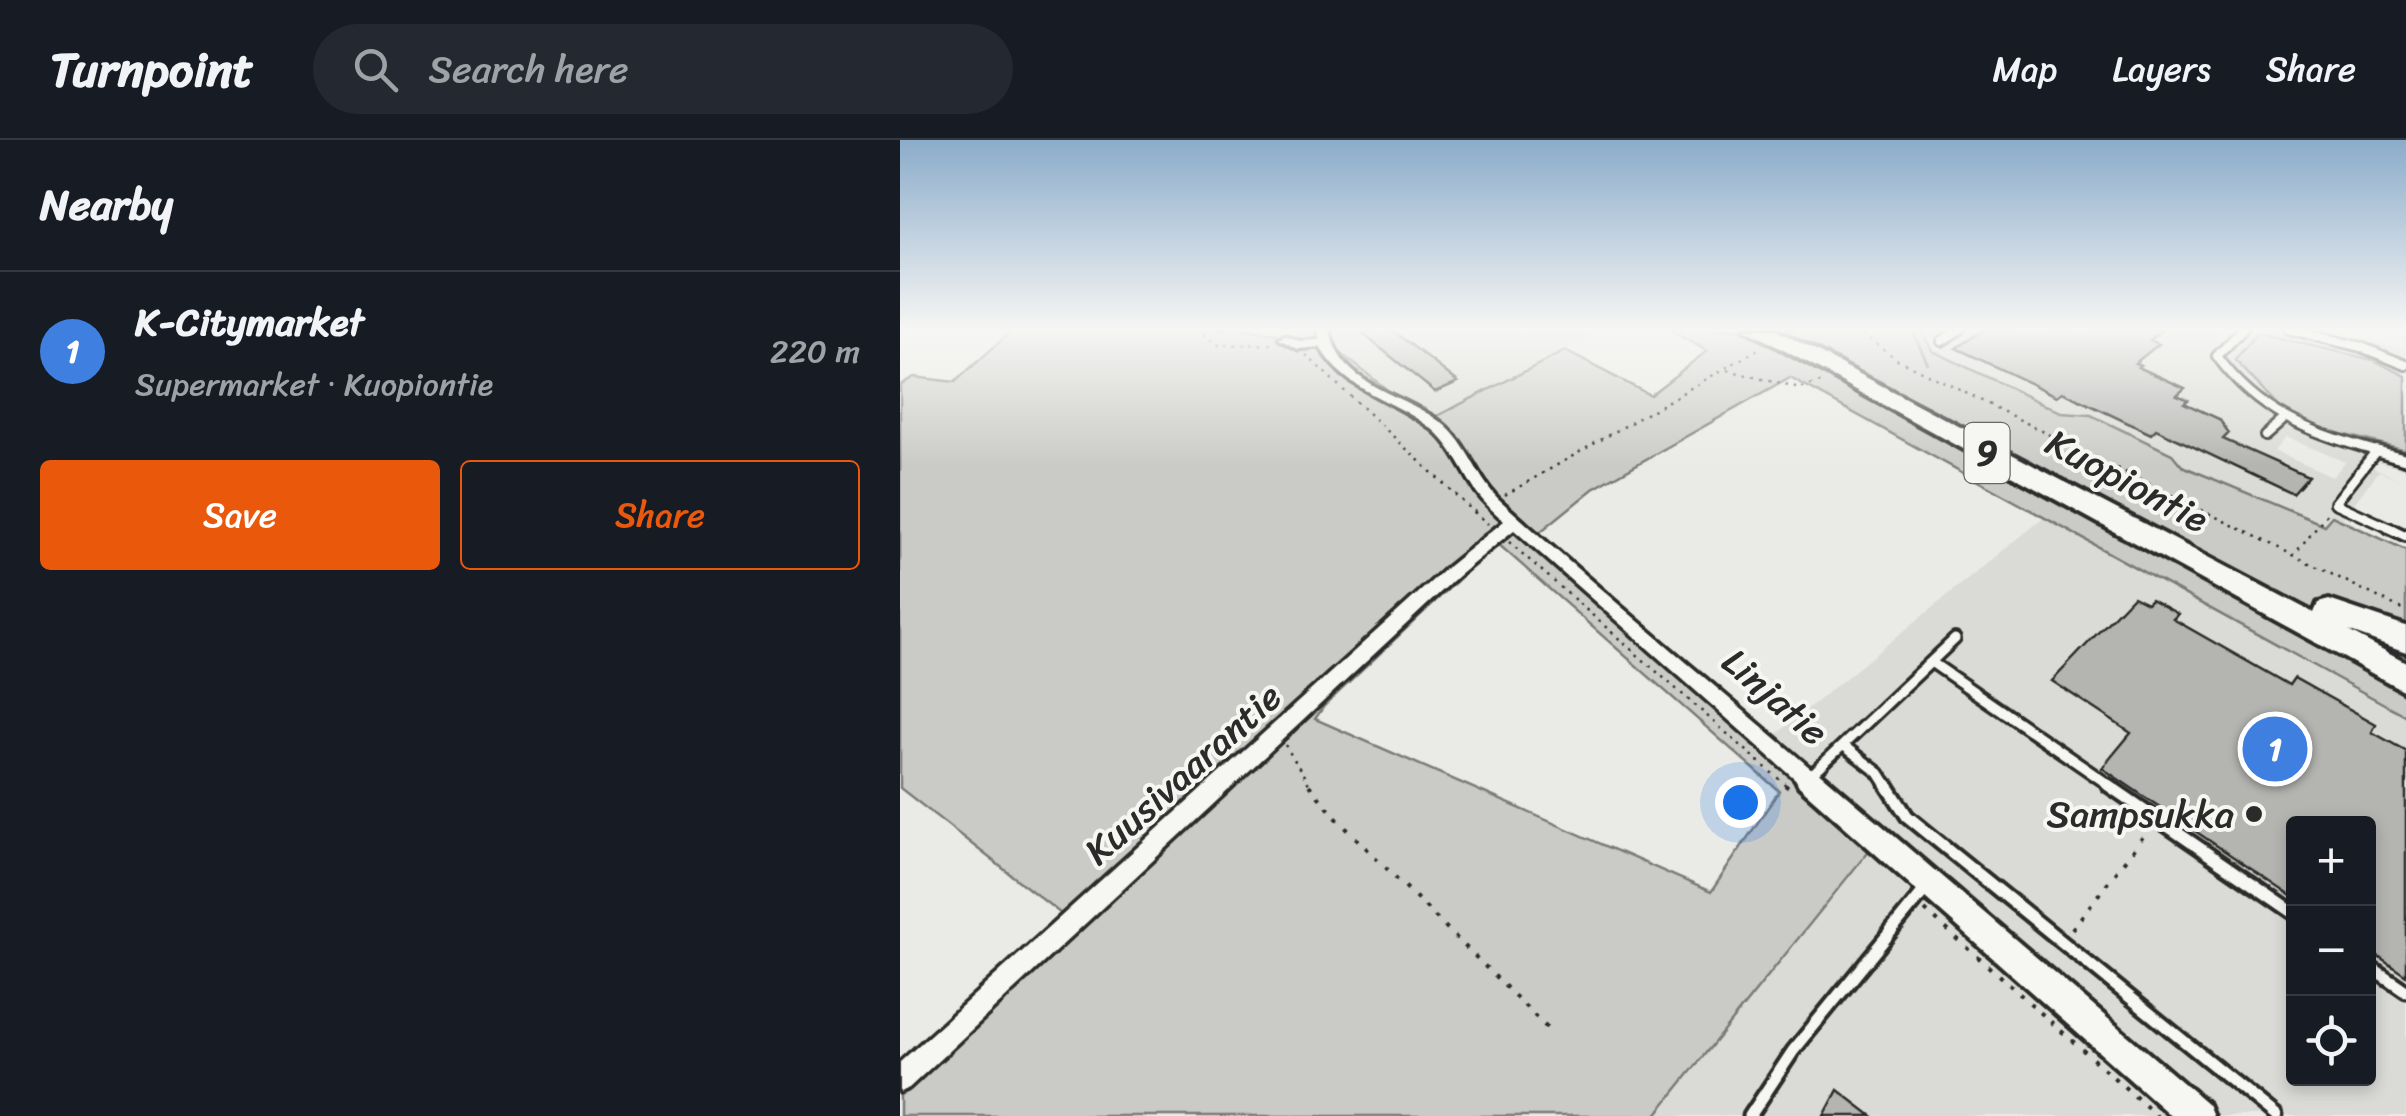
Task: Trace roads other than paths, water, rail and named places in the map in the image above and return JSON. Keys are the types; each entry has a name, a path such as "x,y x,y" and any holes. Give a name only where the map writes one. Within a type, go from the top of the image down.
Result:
{"highway":[{"name":"Kuopiontie","path":"1845,375 2406,678"},
{"name":"Kuopiontie","path":"1852,375 2406,653"},
{"path":"2329,612 2406,639"}],"street":[{"name":"Linjatie","path":"1352,375 1367,389 1428,418 1450,438 1468,474 1492,502 1506,527 1923,892 2196,1116"},
{"path":"2376,450 2406,458"},
{"name":"Kuusivaarantie","path":"900,1080 1506,527"}],"lane":[{"path":"2231,375 2246,394 2282,421 2376,450 2335,503 2406,536"},
{"path":"2265,436 2282,421"},
{"path":"1802,786 1955,639"},
{"path":"1932,662 2286,907"},
{"path":"1844,746 1879,774 1907,816 2276,1116"},
{"path":"1750,1116 1793,1051 1923,892"},
{"path":"2376,971 2406,992"}],"place":[{"name":"K-Citymarket","path":"2275,749"},
{"name":"Sampsukka","path":"2254,814"}]}
